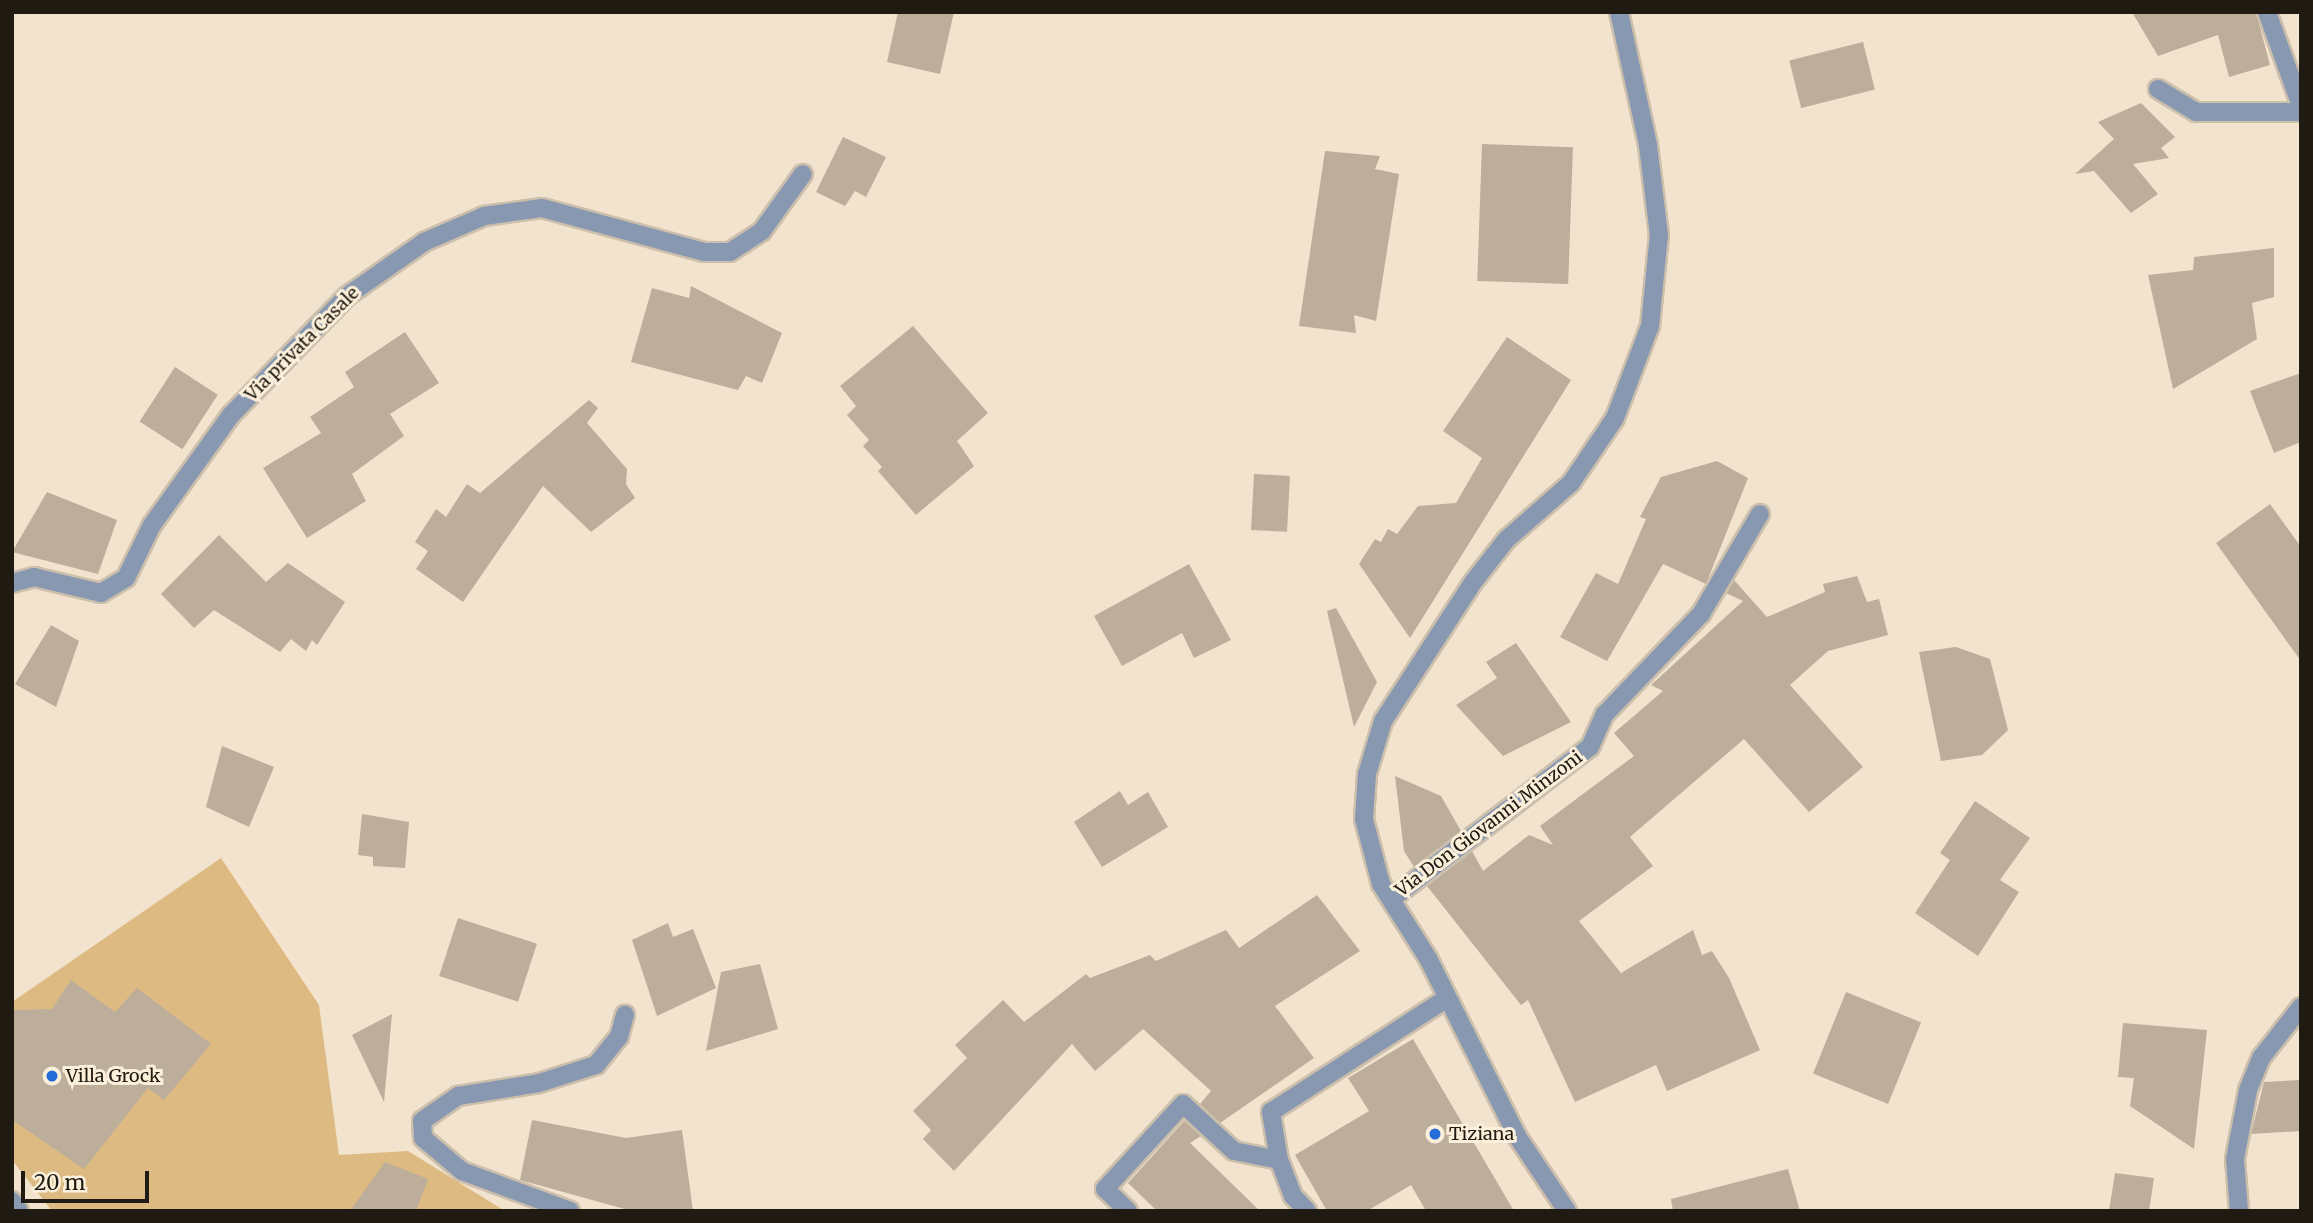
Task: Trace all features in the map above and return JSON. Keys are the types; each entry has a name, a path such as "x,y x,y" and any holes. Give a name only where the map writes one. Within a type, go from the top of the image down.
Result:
{"street":[{"name":"Via Don Giovanni Minzoni","path":"1567,1211 1517,1136 1391,899 1364,819 1367,774 1383,721 1474,581 1506,540 1571,483 1615,418 1650,326 1659,235 1648,145 1619,12"},
{"path":"2267,12 2301,106"},
{"path":"2158,89 2196,112 2301,112"},
{"name":"Via privata Casale","path":"12,583 34,577 101,593 127,578 152,525 231,415 347,296 424,242 484,216 542,208 704,253 730,251 762,231 803,174"},
{"name":"Via Don Giovanni Minzoni","path":"1391,899 1590,747 1605,714 1701,614 1760,514"},
{"path":"1307,1211 1293,1196 1279,1160 1271,1112 1446,999"},
{"path":"2239,1211 2235,1159 2248,1090 2261,1058 2301,1007"},
{"path":"570,1211 462,1171 424,1138 422,1121 458,1096 551,1080 596,1065 619,1037 625,1015"},
{"path":"1128,1211 1105,1189 1183,1104 1234,1152 1279,1160"},
{"path":"12,1200 19,1211"}],"shaded area":[{"path":"221,858 319,1005 339,1155 408,1151 505,1211 52,1211 12,1160 12,1002"}],"building":[{"path":"898,12 954,12 940,74 887,62"},
{"path":"2132,12 2256,12 2270,65 2229,77 2218,35 2158,56"},
{"path":"1863,42 1875,90 1801,108 1789,60"},
{"path":"2141,103 2175,137 2161,148 2169,158 2133,164 2158,194 2131,213 2094,171 2075,174 2114,139 2098,122"},
{"path":"843,137 886,157 866,197 855,191 845,206 816,192"},
{"path":"1482,144 1573,147 1568,284 1477,281"},
{"path":"1325,151 1380,156 1375,169 1399,174 1376,321 1354,315 1356,333 1299,326"},
{"path":"2274,248 2274,297 2252,303 2257,339 2173,389 2148,275 2193,270 2194,257"},
{"path":"691,286 782,333 762,383 746,376 738,390 631,362 652,288 689,298"},
{"path":"913,326 988,413 957,441 974,466 916,515 878,471 882,467 863,446 869,440 847,415 856,406 840,386"},
{"path":"405,332 439,383 390,414 404,436 352,474 366,501 307,538 263,468 321,433 310,417 354,387 345,372"},
{"path":"1507,337 1571,380 1410,638 1359,564 1375,539 1381,542 1388,529 1397,534 1418,506 1456,503 1482,458 1443,431"},
{"path":"175,367 218,395 182,449 140,422"},
{"path":"2301,373 2301,442 2274,453 2250,391"},
{"path":"589,400 598,408 587,423 627,469 626,484 635,498 591,532 543,486 463,602 416,569 428,551 415,542 436,509 446,517 467,484 480,493"},
{"path":"1717,461 1748,478 1706,584 1663,564 1607,661 1560,637 1596,573 1618,584 1646,519 1640,517 1661,477"},
{"path":"1254,474 1290,476 1287,532 1251,530"},
{"path":"47,492 117,520 98,574 12,552"},
{"path":"2270,504 2301,547 2301,661 2216,543"},
{"path":"219,535 266,582 288,563 345,602 317,645 312,640 306,651 291,639 280,652 214,610 194,628 161,594"},
{"path":"1189,564 1231,640 1194,658 1182,633 1122,666 1094,616"},
{"path":"1857,576 1867,602 1879,599 1888,635 1828,651 1790,685 1863,767 1809,812 1744,739 1630,837 1653,866 1579,921 1621,973 1693,930 1702,955 1712,951 1729,978 1760,1050 1667,1091 1656,1065 1575,1102 1528,1000 1521,1005 1427,886 1472,851 1483,871 1529,835 1553,845 1540,826 1634,756 1614,733 1663,691 1651,685 1743,601 1726,593 1734,580 1767,617 1825,592 1823,584"},
{"path":"1336,608 1377,682 1354,727 1327,611"},
{"path":"51,625 79,641 56,707 15,684"},
{"path":"1516,643 1571,722 1503,756 1456,705 1497,678 1486,662"},
{"path":"1956,647 1990,659 2008,730 1982,755 1941,761 1919,652"},
{"path":"222,746 274,767 249,827 206,807"},
{"path":"1395,776 1441,796 1461,831 1414,867 1404,851"},
{"path":"1120,791 1128,805 1148,792 1168,827 1102,867 1074,822"},
{"path":"1975,801 2030,838 2000,880 2019,892 1978,956 1915,913 1950,860 1940,853"},
{"path":"362,814 409,822 405,868 373,866 373,857 358,855"},
{"path":"1317,895 1360,951 1275,1006 1314,1058 1220,1123 1200,1104 1211,1091 1143,1029 1095,1071 1072,1044 954,1171 923,1139 931,1130 913,1111 967,1058 955,1045 1003,1000 1024,1022 1086,974 1090,978 1150,955 1156,961 1226,930 1239,948"},
{"path":"458,918 537,944 518,1002 439,976"},
{"path":"668,923 673,937 693,929 716,988 657,1016 632,940"},
{"path":"760,964 778,1029 706,1051 721,972"},
{"path":"71,980 115,1012 137,988 211,1044 164,1100 148,1088 84,1169 12,1120 12,1010 52,1009"},
{"path":"1846,992 1921,1022 1888,1104 1813,1074"},
{"path":"392,1014 384,1102 352,1035"},
{"path":"2123,1023 2207,1030 2194,1149 2130,1106 2134,1078 2118,1077"},
{"path":"1413,1039 1514,1211 1426,1211 1411,1185 1367,1211 1327,1211 1295,1155 1369,1111 1348,1078"},
{"path":"2301,1080 2301,1131 2251,1134 2264,1082"},
{"path":"532,1120 626,1138 682,1130 693,1211 632,1211 520,1180"},
{"path":"1184,1121 1201,1136 1190,1143 1260,1211 1157,1211 1128,1183"},
{"path":"385,1162 428,1179 416,1211 350,1211"},
{"path":"1788,1169 1800,1211 1673,1211 1671,1199"},
{"path":"2115,1173 2154,1178 2149,1211 2109,1211"}],"place":[{"name":"Villa Grock","path":"52,1076"},
{"name":"Tiziana","path":"1435,1134"}]}
